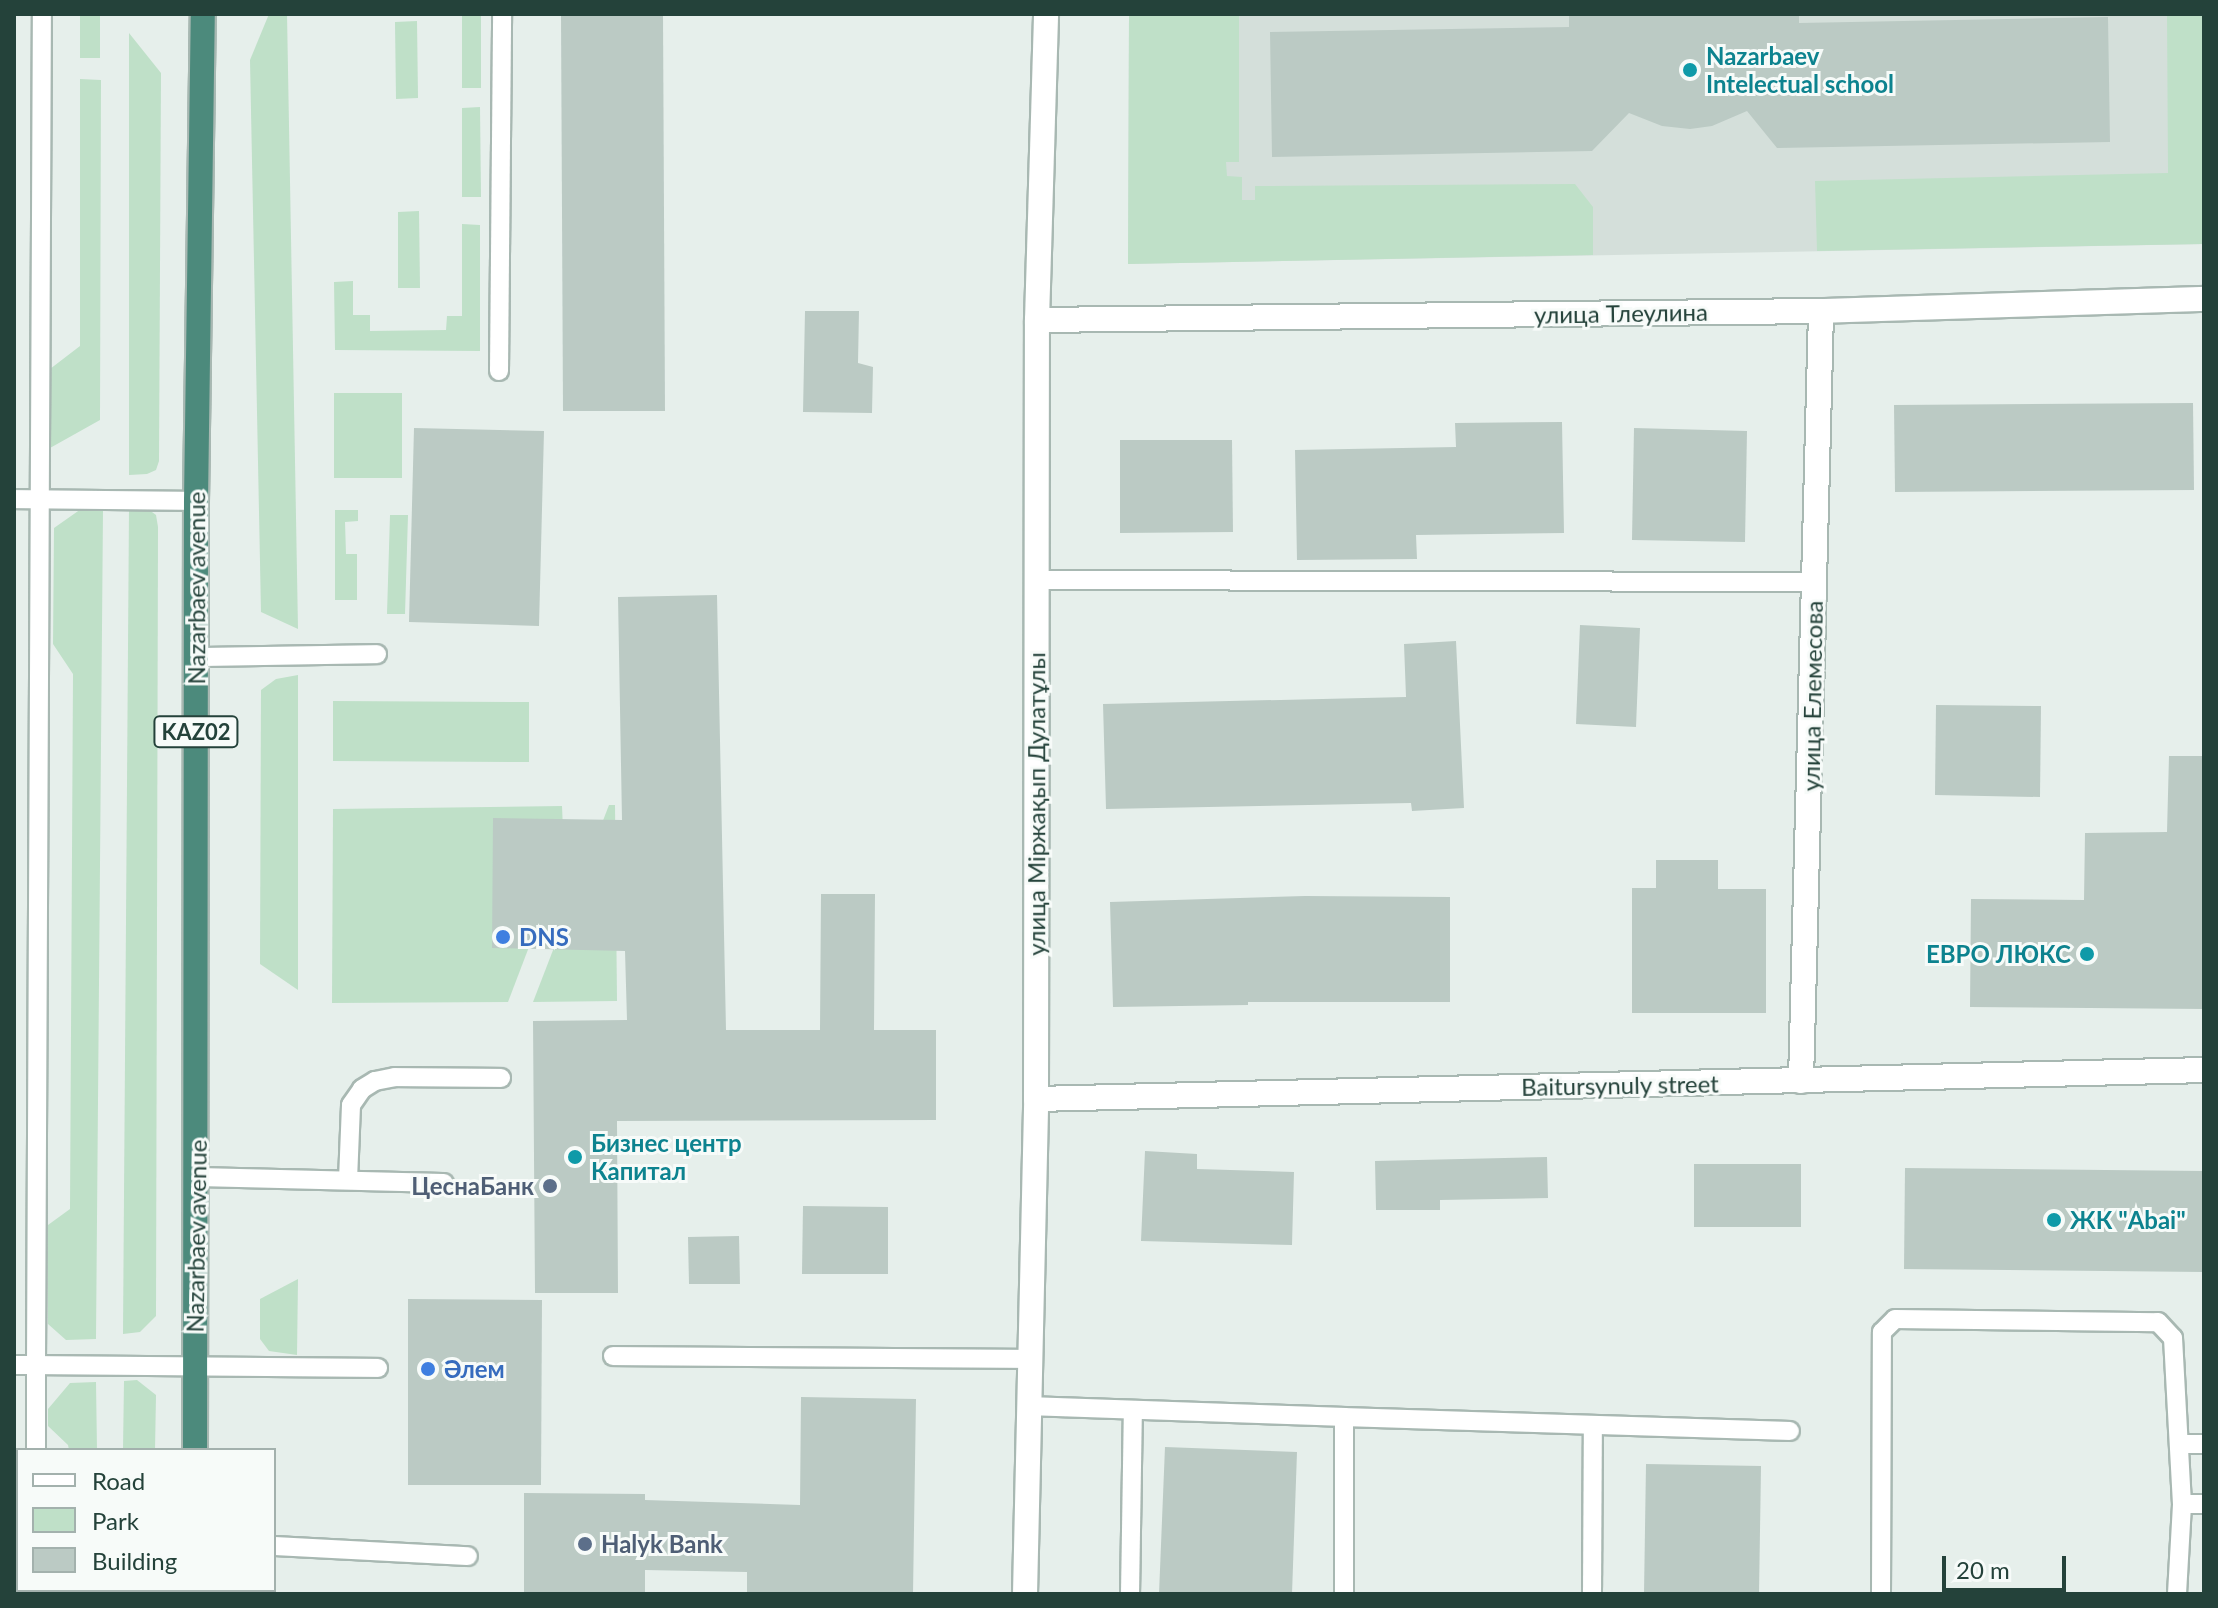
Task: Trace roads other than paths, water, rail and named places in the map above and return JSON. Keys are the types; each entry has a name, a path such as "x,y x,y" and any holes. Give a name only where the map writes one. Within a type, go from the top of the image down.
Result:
{"highway":[{"name":"Nazarbaev avenue","path":"195,1448 196,501 203,14"}],"street":[{"name":"улица Міржақып Дулатұлы","path":"1025,1594 1036,1099 1037,320 1046,14"},
{"name":"улица Тлеулина","path":"1037,320 1821,311 2204,299"},
{"name":"улица Елемесова","path":"1801,1081 1821,311"},
{"name":"Baitursynuly street","path":"1036,1099 2204,1070"}],"lane":[{"path":"36,1448 42,14"},
{"path":"499,371 502,14"},
{"path":"14,499 196,501"},
{"path":"1037,580 1815,582"},
{"path":"196,657 377,654"},
{"path":"348,1180 351,1105 362,1089 375,1081 395,1077 501,1078"},
{"path":"197,1177 444,1183"},
{"path":"1881,1594 1882,1332 1895,1319 2158,1322 2173,1338 2181,1444 2182,1504 2177,1594"},
{"path":"613,1356 1030,1359"},
{"path":"14,1365 378,1368"},
{"path":"1029,1406 1790,1431"},
{"path":"1130,1594 1133,1410"},
{"path":"1344,1417 1344,1594"},
{"path":"1592,1594 1593,1425"},
{"path":"2181,1444 2204,1444"},
{"path":"2182,1504 2204,1504"},
{"path":"276,1546 468,1556"}],"place":[{"name":"Nazarbaev Intelectual school","path":"1690,70"},
{"name":"DNS","path":"503,937"},
{"name":"ЕВРО ЛЮКС","path":"2087,954"},
{"name":"Бизнес центр Капитал","path":"575,1157"},
{"name":"ЦеснаБанк","path":"550,1186"},
{"name":"ЖК \"Abai\"","path":"2054,1220"},
{"name":"Әлем","path":"428,1369"},
{"name":"Halyk Bank","path":"585,1544"}]}
